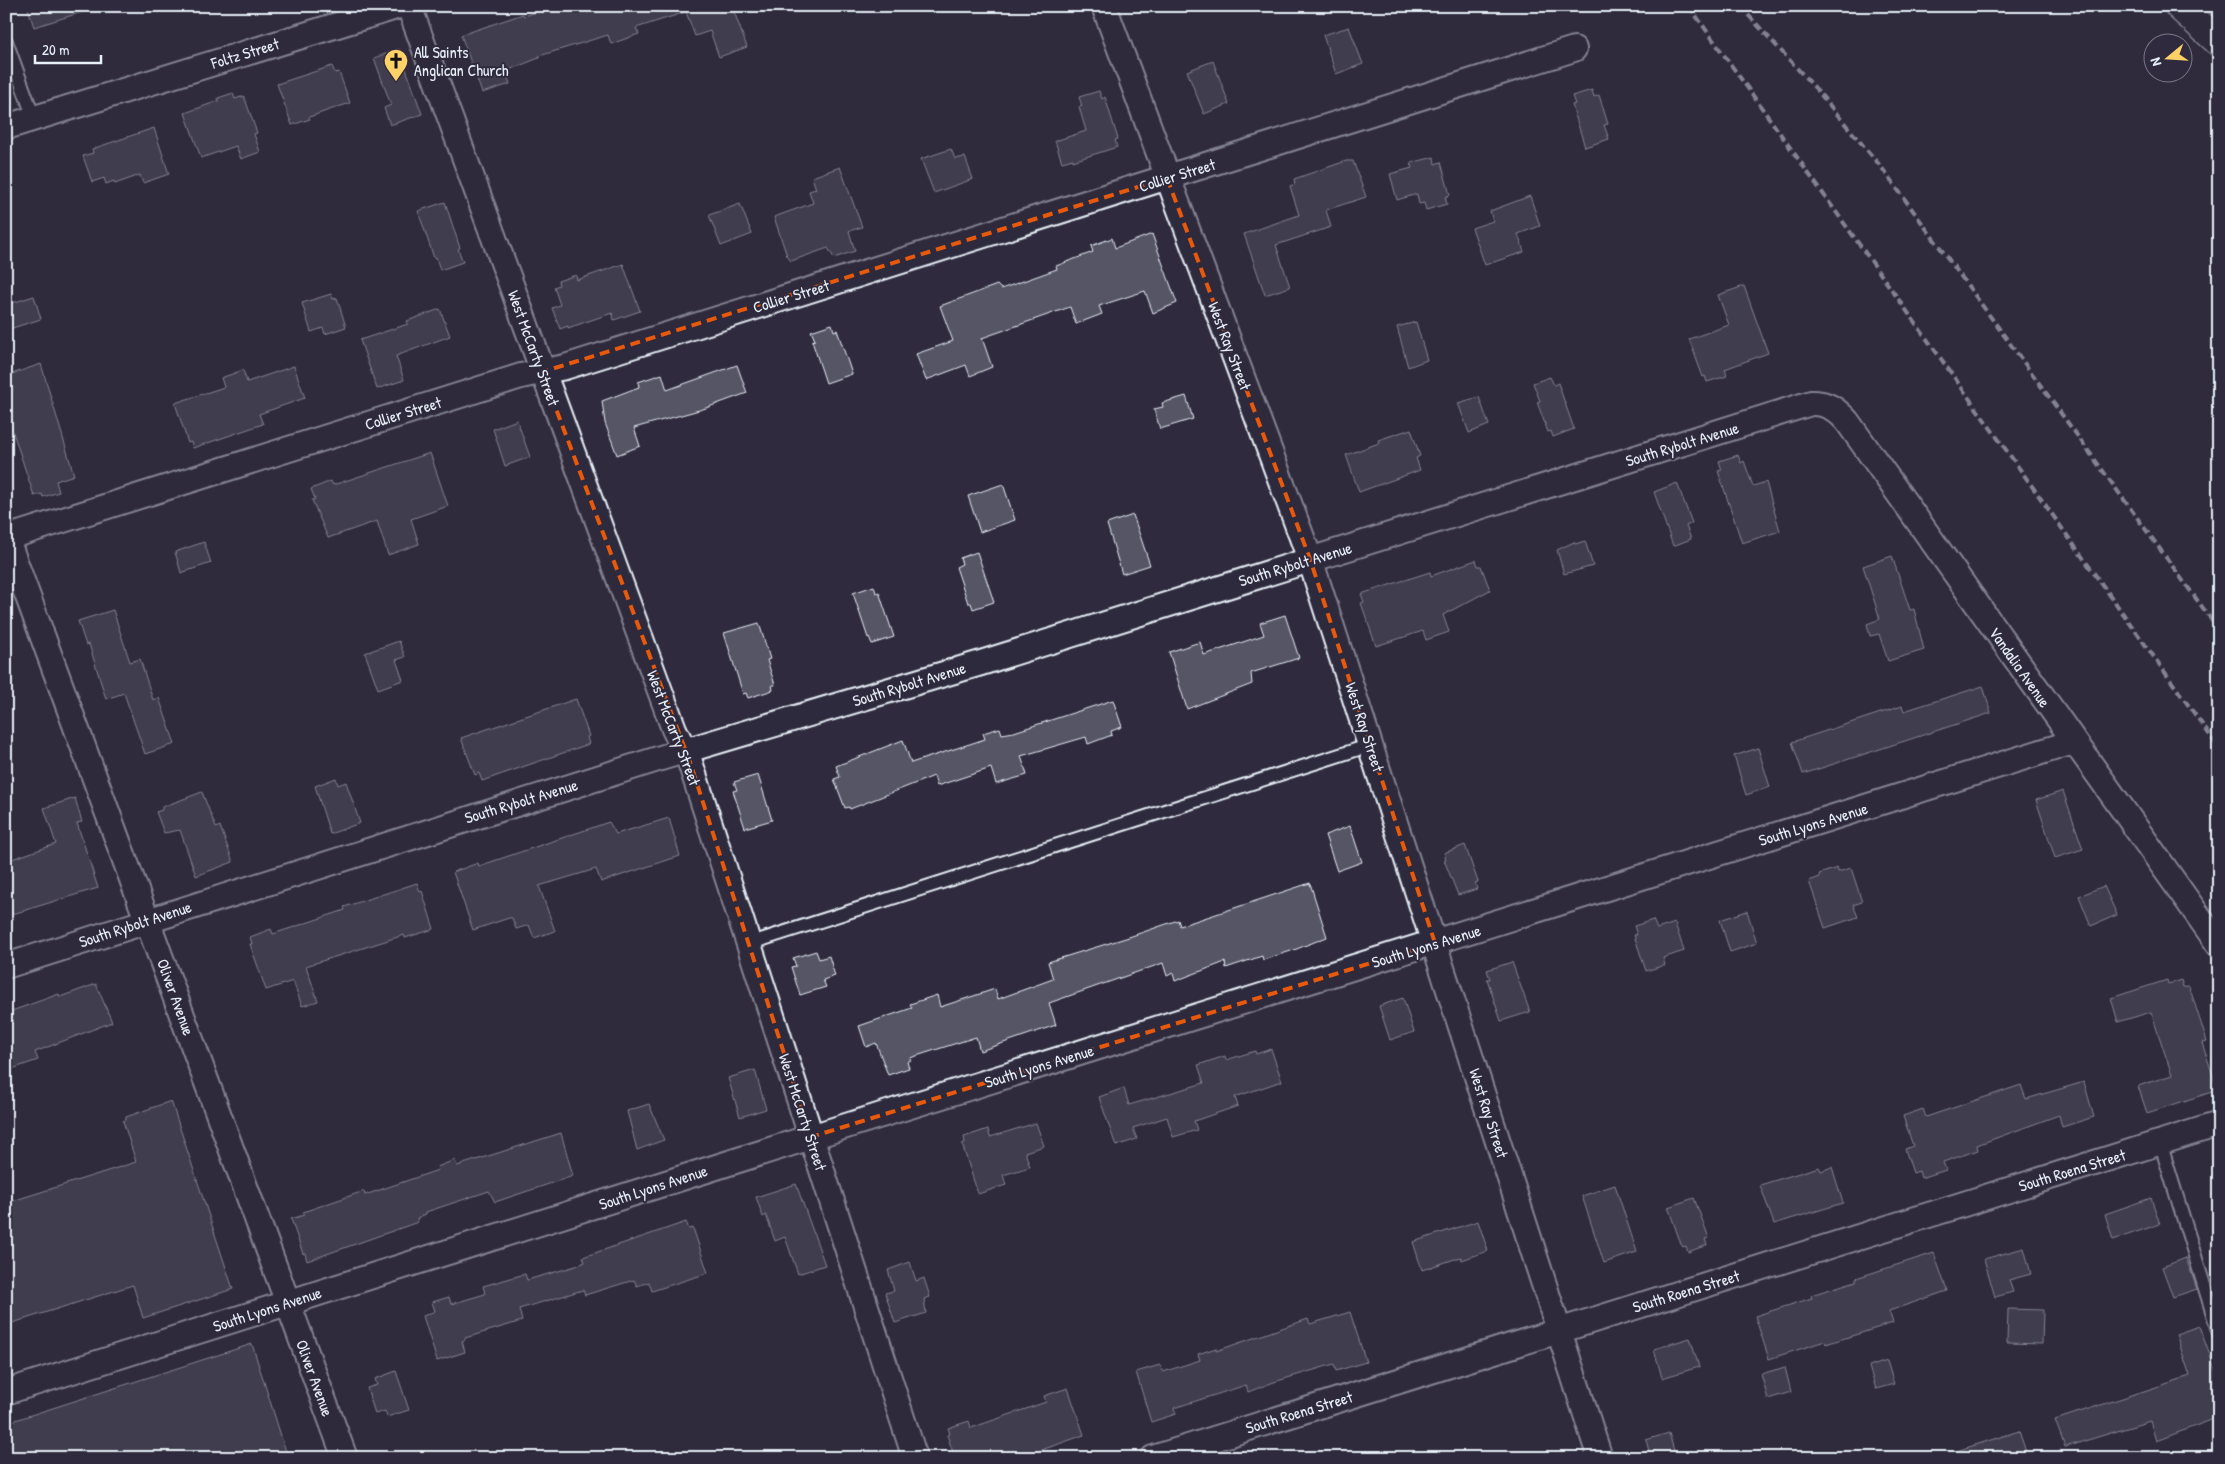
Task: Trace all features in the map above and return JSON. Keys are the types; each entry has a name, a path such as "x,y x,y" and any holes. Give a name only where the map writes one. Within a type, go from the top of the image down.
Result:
{"highway":[{"path":"2179,6 2219,42"}],"street":[{"name":"Foltz Street","path":"6,127 399,6"},
{"name":"West McCarty Street","path":"409,6 542,372 674,729 684,751 915,1458"},
{"name":"West Ray Street","path":"1104,6 1310,559 1600,1458"},
{"name":"Collier Street","path":"6,538 521,376 565,367 1574,49"},
{"name":"Vandalia Avenue","path":"1811,403 1820,402 1829,406 1847,421 2219,946"},
{"name":"South Rybolt Avenue","path":"6,966 148,919 684,751 981,663 1811,403"},
{"name":"Oliver Avenue","path":"6,538 148,919 345,1458"},
{"name":"South Lyons Avenue","path":"6,1392 811,1137 2073,742"},
{"name":"South Roena Street","path":"1153,1458 2219,1124"}],"lane":[{"path":"6,41 34,118"},
{"path":"748,944 1371,746"},
{"path":"2160,1142 2219,1334"}],"highlighted area":[{"path":"1167,178 1310,559 1435,943 811,1137 690,762 542,372"}],"building":[{"path":"27,6 88,6 89,10 34,27"},
{"path":"556,6 732,6 747,47 719,57 710,31 695,36 686,12 636,28 639,34 611,44 608,35 539,56 539,58 506,71 510,84 482,93 461,35 523,14 524,16"},
{"path":"1349,27 1363,64 1336,74 1323,35"},
{"name":"All Saints Anglican Church","path":"399,49 422,114 390,125 384,108 391,105 374,58"},
{"path":"1213,61 1229,104 1204,114 1187,71"},
{"path":"332,66 335,73 339,72 350,103 292,125 277,84"},
{"path":"1592,90 1594,97 1599,95 1608,124 1604,125 1609,139 1585,147 1572,105 1575,104 1572,96"},
{"path":"1099,91 1102,99 1105,97 1118,139 1115,140 1117,147 1073,161 1073,159 1062,162 1055,141 1086,131 1079,107 1082,106 1079,97"},
{"path":"233,93 235,99 244,96 257,133 254,134 260,152 241,159 236,146 201,158 185,113 218,101 218,98"},
{"path":"154,128 169,174 143,183 140,175 115,184 114,181 106,184 104,178 92,182 83,156 93,153 92,149"},
{"path":"951,149 955,159 965,157 973,179 934,193 921,159"},
{"path":"1434,157 1435,164 1441,162 1450,195 1445,197 1447,204 1426,210 1424,203 1419,204 1417,194 1397,200 1390,174 1412,168 1411,163"},
{"path":"1346,161 1353,161 1366,197 1326,210 1331,227 1276,245 1290,287 1265,295 1244,234 1299,215 1290,186 1295,184 1294,179"},
{"path":"840,167 862,227 849,231 855,251 834,258 828,248 791,261 787,256 774,217 813,203 809,191 816,189 812,177"},
{"path":"1530,196 1540,226 1518,234 1524,252 1485,265 1472,228 1493,221 1490,211"},
{"path":"445,202 463,262 440,270 418,211"},
{"path":"740,204 752,234 721,246 709,215"},
{"path":"1152,234 1177,303 1153,313 1145,291 1099,306 1102,314 1076,324 1070,307 982,338 992,367 970,376 966,365 926,380 916,354 953,341 940,306 997,285 1001,289 1057,269 1056,266 1093,252 1091,246 1112,238 1115,248"},
{"path":"623,264 640,311 614,320 612,313 560,329 552,308 560,305 554,287 559,285 558,281 576,275 577,280"},
{"path":"1744,286 1768,353 1725,369 1727,376 1707,382 1705,376 1703,377 1689,339 1729,325 1718,295"},
{"path":"331,294 333,299 337,298 346,327 325,334 323,328 311,332 302,303"},
{"path":"34,296 41,319 6,330 6,305"},
{"path":"440,309 450,336 396,356 404,380 377,389 360,340 408,324 407,321"},
{"path":"1416,322 1427,360 1408,367 1397,327"},
{"path":"832,324 834,331 837,330 852,374 826,383 812,341 815,340 811,331"},
{"path":"41,364 74,475 56,481 59,492 43,497 42,494 34,496 6,411 6,376"},
{"path":"737,365 747,393 703,409 634,428 640,446 617,455 605,423 602,401 639,387 638,382 662,374 667,390"},
{"path":"294,366 305,398 259,414 263,424 193,448 191,442 188,443 175,403 224,387 221,378 243,370 247,382"},
{"path":"1550,377 1554,385 1558,383 1574,429 1553,437 1551,431 1548,432 1537,402 1540,401 1533,383"},
{"path":"1186,396 1193,419 1160,429 1154,409 1163,407 1162,403"},
{"path":"1479,397 1489,425 1469,433 1458,403"},
{"path":"517,420 530,457 505,466 493,429"},
{"path":"1411,429 1420,456 1416,458 1420,470 1359,492 1346,455 1379,443 1378,440"},
{"path":"430,453 448,506 411,519 419,544 388,555 377,521 328,538 312,500 315,499 311,489 331,481 333,485"},
{"path":"1738,455 1741,463 1744,461 1753,486 1766,482 1780,531 1742,543 1718,471 1722,470 1719,461"},
{"path":"1677,483 1692,523 1686,526 1691,539 1673,546 1654,492"},
{"path":"1003,484 1015,520 980,532 968,496"},
{"path":"1133,515 1150,565 1122,574 1107,524"},
{"path":"1585,541 1593,566 1564,574 1557,550 1574,542 1575,544"},
{"path":"204,542 211,563 181,573 175,552"},
{"path":"977,552 994,602 973,609 971,603 968,603 956,567 962,564 960,558"},
{"path":"1892,556 1910,610 1914,609 1924,650 1888,661 1879,634 1870,636 1867,624 1880,619 1863,566"},
{"path":"1476,560 1478,566 1481,566 1490,590 1443,615 1449,632 1426,640 1423,631 1376,646 1361,603 1364,602 1361,594 1430,572 1431,576"},
{"path":"874,586 876,593 879,592 894,637 872,644 868,638 853,593"},
{"path":"113,610 130,662 140,659 153,700 159,698 175,744 145,754 124,693 106,699 89,644 86,645 78,621"},
{"path":"1285,615 1299,658 1251,673 1252,684 1187,709 1169,652 1200,642 1204,655 1264,635 1260,623"},
{"path":"759,623 770,659 767,660 775,685 772,685 773,690 748,698 746,693 743,694 724,633"},
{"path":"399,641 405,657 396,660 403,680 378,689 365,653"},
{"path":"1983,686 1991,713 1803,774 1792,742 1902,706 1904,711"},
{"path":"576,699 589,736 587,737 589,744 482,781 479,773 475,775 461,738"},
{"path":"1113,700 1122,727 1111,731 1112,735 1088,744 1086,737 1021,756 1027,775 996,784 991,768 937,786 934,776 850,809 849,807 845,808 834,779 840,777 836,766 903,740 911,763 985,739 983,733 1000,728 1002,734 1014,732"},
{"path":"1758,748 1770,787 1746,795 1734,756"},
{"path":"758,775 772,820 745,828 733,791 737,790 734,782"},
{"path":"336,778 338,785 346,782 360,823 330,834 315,786"},
{"path":"2063,791 2083,849 2055,858 2036,800"},
{"path":"202,792 216,828 220,826 233,862 196,876 180,830 164,833 156,812 162,810 162,807"},
{"path":"75,798 82,822 77,823 98,888 6,916 6,861 56,844 44,808"},
{"path":"669,818 680,856 601,882 596,869 539,886 555,931 534,938 529,925 516,929 512,918 473,930 453,872 478,863 479,866 609,822 616,834"},
{"path":"1350,826 1362,862 1337,871 1325,835"},
{"path":"1465,845 1478,882 1475,883 1477,889 1458,895 1444,860 1446,859 1444,853"},
{"path":"1837,868 1838,872 1851,868 1862,902 1853,905 1858,917 1825,928 1809,881 1820,877 1819,874"},
{"path":"417,883 420,892 422,891 434,929 405,938 404,935 306,966 318,1001 302,1006 293,981 266,990 250,944 252,944 250,937 271,929 273,934 345,910 344,907"},
{"path":"1310,883 1327,937 1294,950 1263,960 1262,956 1226,968 1225,962 1175,981 1173,973 1167,976 1163,963 1049,1003 1056,1025 980,1051 976,1037 910,1058 911,1060 907,1062 909,1068 888,1075 876,1043 866,1047 859,1026 912,1008 910,1004 937,995 940,1007 995,989 998,999 1053,979 1048,962 1178,920 1180,926"},
{"path":"2104,886 2117,915 2091,926 2079,896"},
{"path":"1747,911 1757,943 1730,952 1720,920"},
{"path":"1653,920 1657,929 1675,923 1684,951 1663,958 1665,965 1646,971 1634,935 1637,935 1634,926"},
{"path":"816,951 819,959 829,956 835,976 823,980 826,987 800,995 791,967 796,966 793,958"},
{"path":"1512,962 1530,1012 1501,1021 1487,979 1490,979 1487,970"},
{"path":"2167,980 2168,984 2181,980 2183,987 2189,986 2207,1042 2202,1043 2218,1090 2147,1113 2138,1086 2172,1075 2151,1012 2118,1022 2111,998"},
{"path":"96,984 112,1022 35,1052 38,1060 6,1071 6,1013 59,994 60,997"},
{"path":"1403,998 1414,1032 1390,1040 1379,1006"},
{"path":"1271,1049 1282,1081 1235,1097 1238,1106 1194,1121 1197,1130 1173,1137 1167,1117 1133,1128 1137,1139 1116,1146 1099,1097 1124,1088 1129,1105 1204,1083 1198,1065 1225,1056 1226,1060 1255,1051 1256,1054"},
{"path":"755,1070 766,1109 740,1117 728,1078"},
{"path":"2084,1082 2094,1117 2062,1127 2059,1115 1977,1145 1978,1150 1943,1162 1946,1170 1921,1178 1919,1171 1913,1173 1905,1149 1913,1146 1903,1116 1923,1109 1926,1117 2021,1085 2026,1099"},
{"path":"171,1101 233,1289 143,1318 133,1285 6,1325 6,1203 136,1162 123,1121 126,1120 126,1117"},
{"path":"649,1104 664,1140 637,1150 627,1111"},
{"path":"1036,1123 1044,1146 1025,1152 1030,1167 1003,1175 1006,1185 978,1194 962,1144 965,1143 964,1137 988,1129 990,1137"},
{"path":"561,1133 573,1176 495,1202 489,1191 426,1212 426,1214 417,1218 418,1222 307,1261 305,1253 303,1254 291,1219 304,1215 303,1212 364,1191 365,1195 438,1170 437,1167 455,1160 457,1166"},
{"path":"1819,1167 1821,1171 1832,1167 1843,1203 1774,1224 1760,1185"},
{"path":"796,1184 825,1265 798,1274 785,1237 775,1241 766,1215 763,1217 756,1197"},
{"path":"1615,1185 1637,1252 1604,1263 1582,1196"},
{"path":"1694,1198 1709,1238 1705,1239 1707,1245 1688,1252 1686,1246 1683,1247 1681,1244 1668,1207"},
{"path":"2151,1198 2160,1224 2113,1240 2105,1214"},
{"path":"1478,1221 1488,1251 1462,1260 1461,1257 1422,1270 1413,1242"},
{"path":"686,1222 689,1229 693,1228 708,1273 652,1291 649,1282 637,1286 634,1280 585,1295 583,1290 519,1309 522,1321 465,1338 462,1341 465,1352 437,1361 423,1316 435,1311 432,1302 449,1297 451,1304 485,1294 483,1286 525,1274 527,1280 576,1266 585,1262 583,1257"},
{"path":"2024,1248 2031,1274 2009,1280 2013,1292 1995,1297 1984,1259"},
{"path":"1934,1253 1947,1291 1889,1311 1893,1323 1826,1344 1825,1341 1769,1359 1755,1316 1812,1298 1811,1295 1856,1281 1856,1278"},
{"path":"2186,1258 2197,1289 2173,1297 2162,1267"},
{"path":"910,1262 916,1281 924,1278 930,1297 924,1299 926,1313 895,1323 885,1293 894,1291 888,1270"},
{"path":"2008,1309 2043,1310 2042,1344 2007,1343"},
{"path":"1350,1312 1366,1362 1336,1371 1334,1364 1248,1392 1246,1385 1174,1408 1176,1414 1151,1422 1136,1372 1160,1365 1163,1372 1200,1360 1198,1354 1216,1348 1216,1351 1308,1319 1310,1324"},
{"path":"2199,1326 2219,1380 2219,1417 2156,1441 2150,1421 2065,1447 2055,1420 2190,1376 2176,1334"},
{"path":"1690,1338 1699,1367 1662,1378 1654,1349"},
{"path":"252,1344 288,1458 6,1458 6,1423"},
{"path":"1887,1361 1894,1384 1876,1389 1869,1367"},
{"path":"1785,1367 1791,1392 1768,1399 1761,1374"},
{"path":"396,1371 409,1410 387,1417 385,1411 375,1414 367,1388 377,1385 375,1379"},
{"path":"1068,1388 1084,1435 1036,1452 1038,1458 955,1458 947,1435 950,1434 948,1428 969,1421 971,1428 1046,1402 1044,1396"},
{"path":"2019,1431 2028,1458 1947,1458 1947,1454"},
{"path":"1669,1433 1676,1458 1651,1458 1646,1440"}],"railway":[{"path":"1689,6 2219,748"},
{"path":"1740,6 1816,89 1882,168 2219,630"}],"place":[{"name":"All Saints Anglican Church","path":"396,82"}]}
